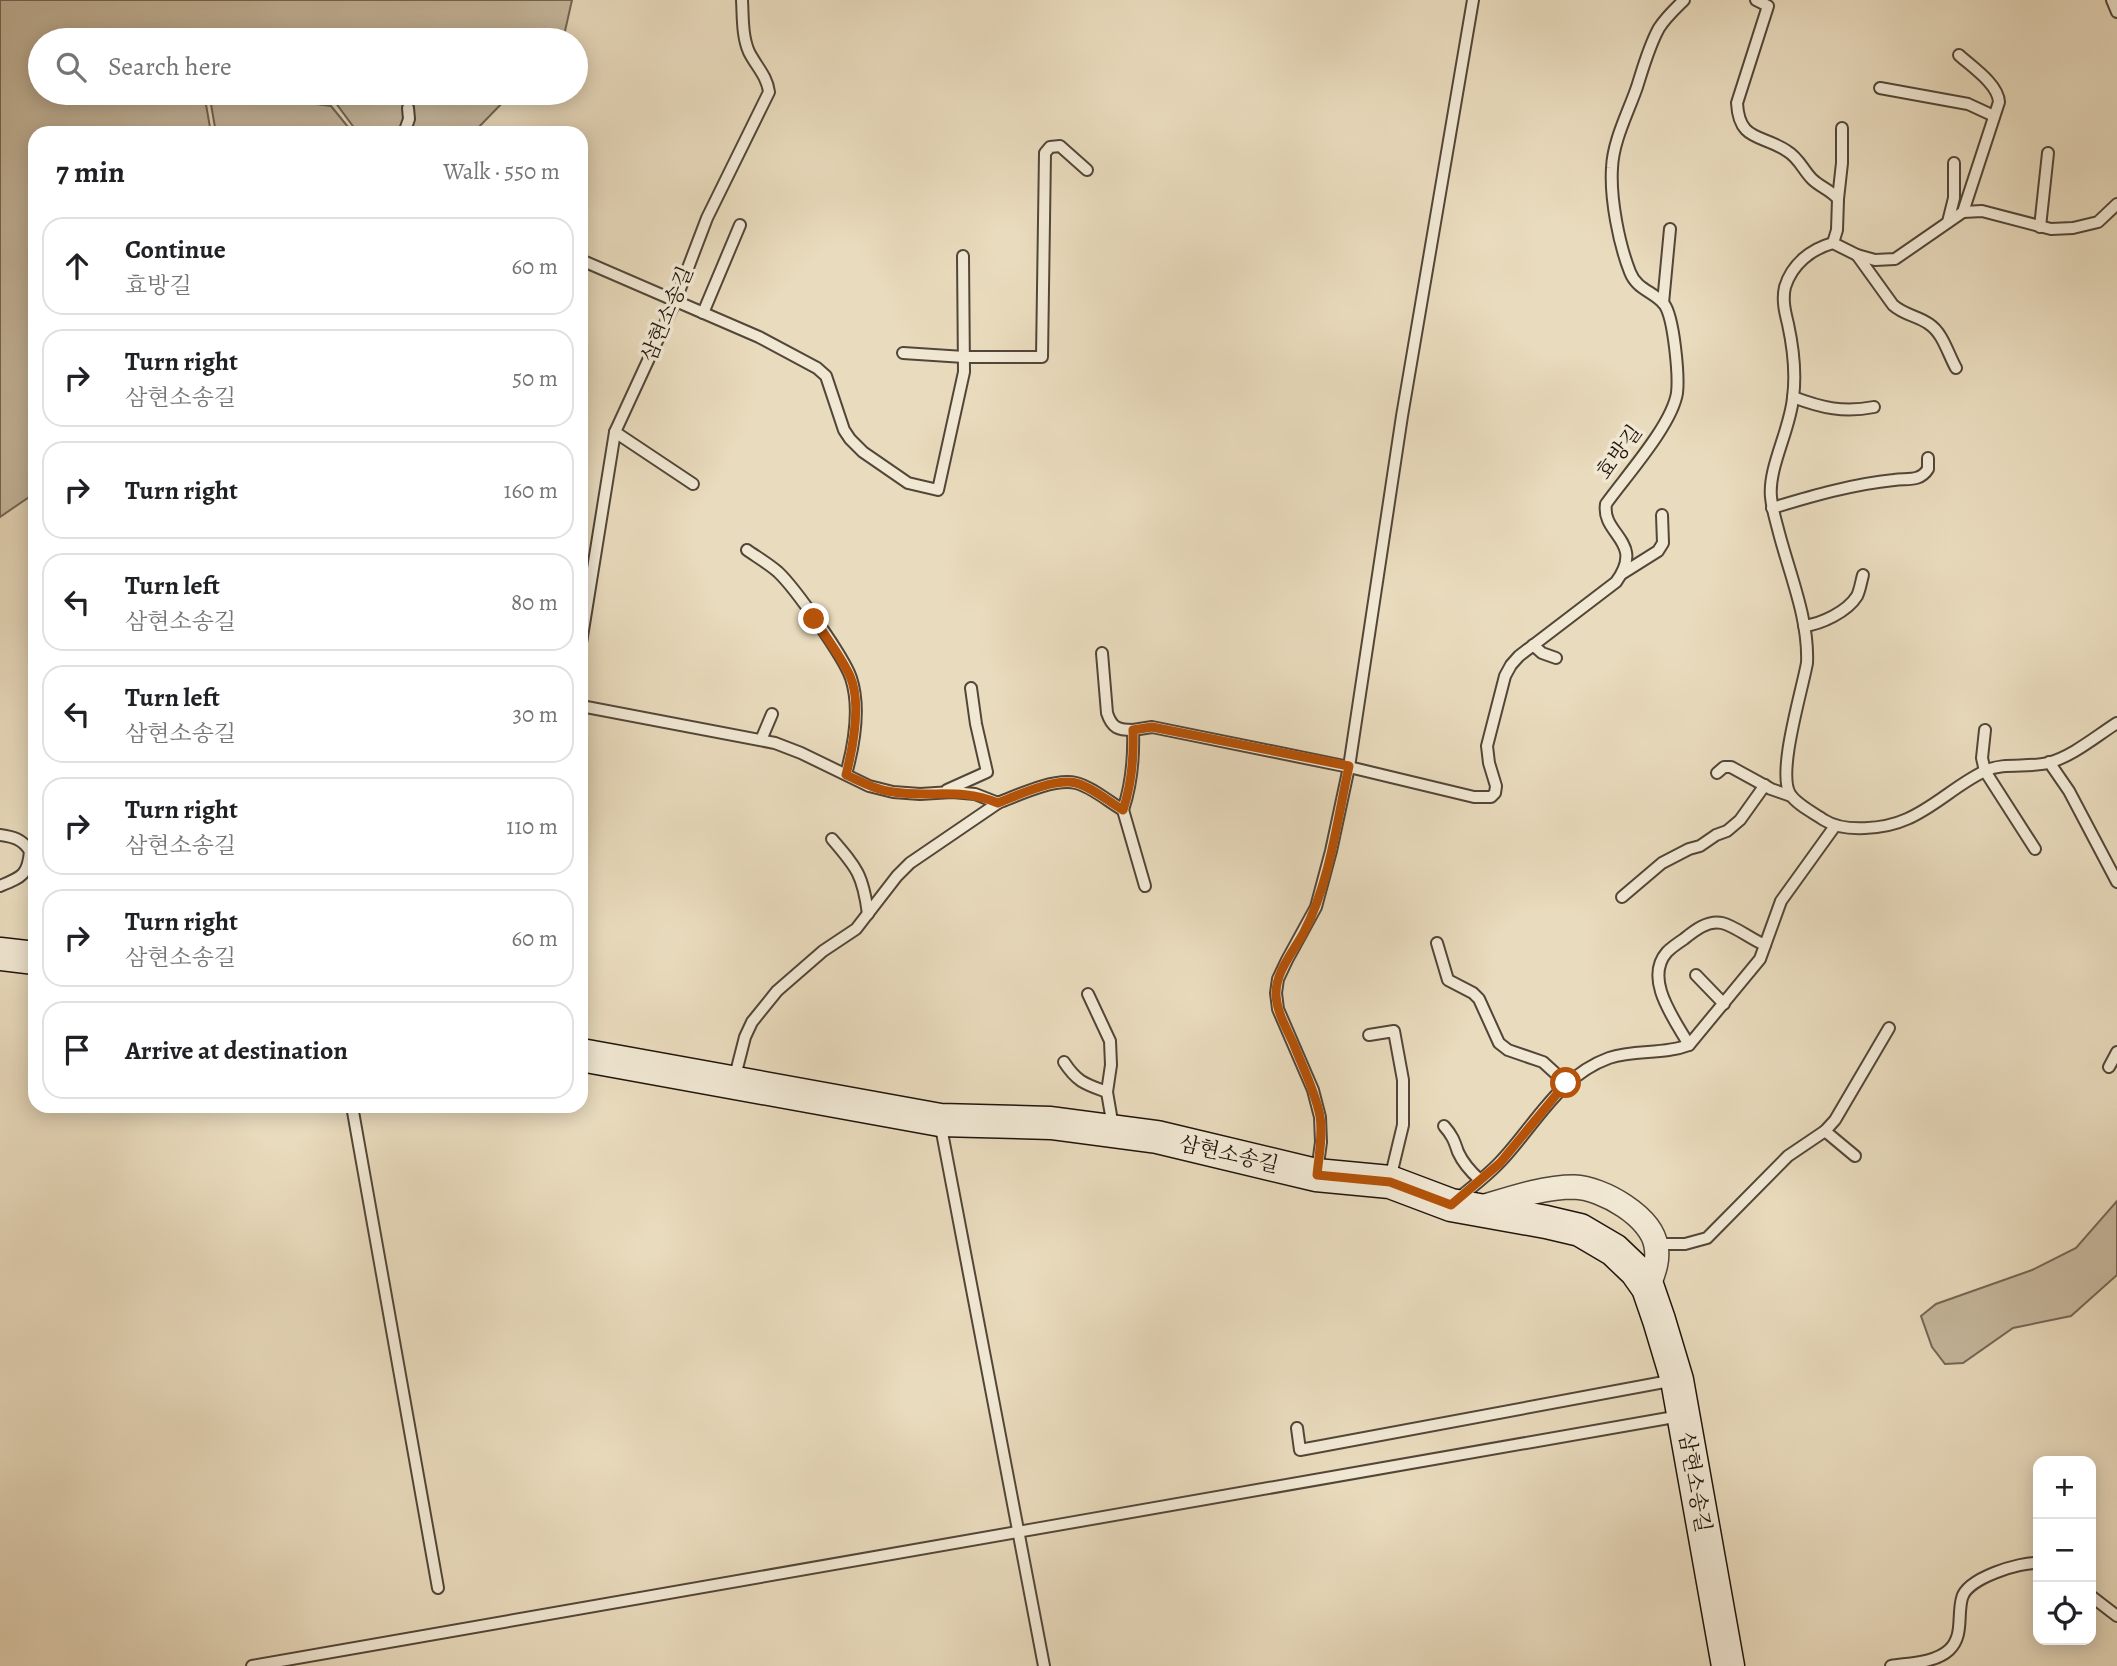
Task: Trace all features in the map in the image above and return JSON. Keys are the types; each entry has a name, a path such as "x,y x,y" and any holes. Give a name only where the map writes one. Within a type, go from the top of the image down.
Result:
{"street":[{"path":"1,952 28,957"},
{"name":"삼현소송길","path":"588,1056 940,1120 1051,1123 1113,1129 1317,1175 1390,1182 1469,1198 1580,1230 1615,1250 1648,1288 1677,1380 1728,1666"},
{"path":"1469,1198 1523,1195 1576,1187 1595,1191 1615,1200 1651,1228 1656,1244 1655,1269 1648,1288"}],"lane":[{"name":"삼현소송길","path":"588,600 615,432 675,302 707,218 769,92 768,81 749,51 742,0"},
{"path":"1317,1175 1321,1142 1320,1117 1312,1090 1278,1009 1276,993 1287,960 1316,907 1349,766 1402,416 1473,0"},
{"path":"1670,229 1663,303 1643,290 1630,274 1616,218 1612,167 1618,140 1654,40 1664,21 1684,0"},
{"path":"1756,0 1770,3 1737,103 1737,115 1742,126 1754,138 1785,149 1796,157 1811,178 1838,199"},
{"path":"2112,0 2117,12"},
{"path":"1959,55 1998,95 1999,102 1963,212"},
{"path":"1880,88 1968,104 1994,116"},
{"path":"406,126 408,108"},
{"path":"1833,243 1838,230 1842,128"},
{"path":"904,353 964,358 1042,357 1045,153 1050,147 1060,145 1087,170"},
{"path":"2040,227 2048,153"},
{"path":"1948,222 1954,198 1954,163"},
{"path":"1791,796 1786,778 1787,762 1807,663 1804,626 1772,508 1770,491 1790,419 1793,397 1793,358 1784,312 1785,289 1796,266 1817,247 1833,243 1857,255 1875,260 1895,259 1963,212 1982,211 2051,229 2073,228 2098,222 2117,204"},
{"path":"703,313 740,225"},
{"path":"1857,255 1900,311 1929,323 1936,330 1956,368"},
{"path":"588,263 759,337 817,368 826,376 844,430 850,439 863,452 908,484 938,490 964,372 963,256"},
{"name":"효방길","path":"1623,573 1627,561 1626,551 1607,518 1606,504 1666,421 1676,394 1677,380 1669,315 1663,303"},
{"path":"1793,397 1821,408 1839,411 1874,407"},
{"path":"615,432 693,484"},
{"path":"1772,508 1810,496 1868,484 1918,479 1928,470 1928,458"},
{"path":"1102,653 1107,713 1114,727 1121,730 1152,727 1170,730 1349,766 1474,797 1490,797 1495,793 1496,786 1487,746 1505,676 1519,656 1616,582 1623,573 1658,551 1663,543 1662,515"},
{"path":"747,550 777,571 792,587 832,644 851,678 855,723 846,775"},
{"path":"1804,626 1816,625 1852,603 1858,594 1863,575"},
{"path":"1533,645 1542,653 1556,658"},
{"path":"940,793 987,772 971,688"},
{"path":"588,706 761,740 801,752 869,786 893,792 975,794 998,803"},
{"path":"761,740 772,714"},
{"path":"1717,773 1724,767 1731,767 1791,796 1835,826 1848,829 1906,820 1985,771 2003,766 2029,766 2049,762 2068,755 2117,723"},
{"path":"1133,730 1134,756 1130,788 1123,810 1145,886"},
{"path":"1985,730 1982,758 1985,771 2035,849"},
{"path":"2049,762 2068,791 2117,882"},
{"path":"733,1083 746,1037 764,1006 777,991 823,951 856,929 910,863 998,803 1029,790 1065,782 1078,783 1123,810"},
{"path":"1622,897 1662,863 1727,831 1740,820 1765,785"},
{"path":"1469,1198 1566,1083 1609,1058 1642,1052 1673,1051 1689,1045 1760,959 1781,901 1835,826"},
{"path":"0,835 17,838 28,845"},
{"path":"832,839 862,878 868,915"},
{"path":"0,886 28,873"},
{"path":"1689,1045 1657,980 1659,966 1666,953 1693,931 1710,923 1728,925 1765,945"},
{"path":"1437,943 1448,980 1479,999 1499,1043 1508,1050 1543,1062 1566,1083"},
{"path":"1696,975 1724,1004"},
{"path":"1088,994 1110,1041 1111,1065 1107,1092 1113,1129"},
{"path":"1656,1244 1685,1244 1707,1238 1788,1156 1825,1131 1835,1120 1889,1028"},
{"path":"1368,1035 1394,1031 1403,1080 1403,1125 1390,1182"},
{"path":"2109,1067 2117,1052"},
{"path":"1064,1062 1074,1077 1082,1083 1107,1092"},
{"path":"353,1113 438,1588"},
{"path":"940,1120 1044,1666"},
{"path":"1444,1126 1455,1138 1458,1153 1468,1168 1469,1198"},
{"path":"1825,1131 1855,1156"},
{"path":"1297,1428 1300,1450 1677,1380"},
{"path":"252,1666 1683,1416"},
{"path":"1891,1666 1945,1654 1957,1640 1964,1592 1970,1586 2011,1566 2033,1564"},
{"path":"2096,1600 2117,1616"}],"shaded area":[{"path":"0,0 572,0 566,28 28,28 28,105 206,105 210,126 28,126 28,498 0,517"},
{"path":"211,105 331,106 347,126 215,126"},
{"path":"337,105 500,105 480,126 353,126"},
{"path":"2117,1201 2117,1275 2071,1316 2013,1328 1963,1363 1945,1364 1932,1347 1921,1316 1936,1304 2032,1270 2076,1248"}],"route":[{"path":"814,619 851,678 855,723 846,775 869,786 893,792 975,794 998,803 1029,790 1065,782 1078,783 1123,810 1130,788 1134,756 1133,730 1152,727 1349,766 1316,907 1287,960 1276,993 1278,1009 1312,1090 1320,1117 1321,1142 1317,1175 1390,1182 1451,1205 1500,1163 1566,1083"}]}
